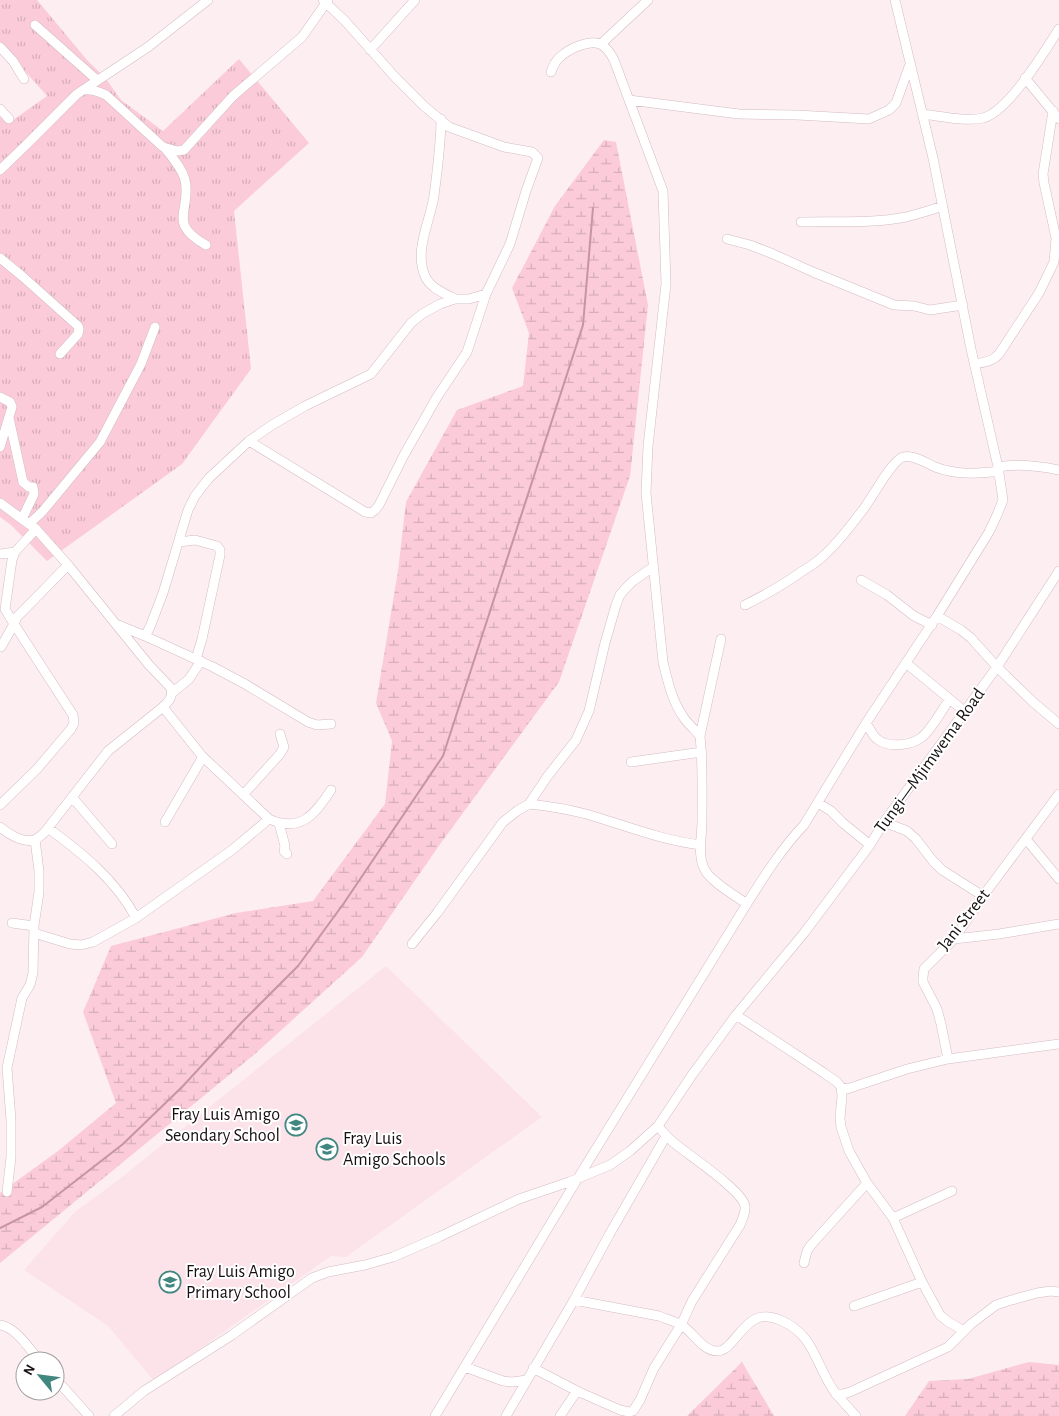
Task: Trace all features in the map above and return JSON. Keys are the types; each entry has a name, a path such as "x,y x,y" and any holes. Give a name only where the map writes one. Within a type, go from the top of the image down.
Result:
{"street":[{"path":"0,170 77,94 148,47 208,0"},
{"path":"370,50 415,0"},
{"path":"601,44 648,0"},
{"path":"435,1416 578,1178 776,857 804,825 866,724 932,625 998,515 1002,500 998,469 974,364 934,158 896,0"},
{"path":"163,147 177,151 184,150 233,96 302,37 326,1 412,94 449,127 504,147 532,152 538,158 510,244 486,294 467,352 437,397 404,455 384,497 375,510 371,513 365,512 249,442"},
{"path":"35,25 96,80"},
{"path":"922,114 976,119 995,112 1006,103 1059,29"},
{"path":"551,72 561,56 588,42 596,42 608,49 614,60 663,191 666,284 648,446 646,493 663,662 675,703 684,719 700,736"},
{"path":"0,46 13,60 24,79"},
{"path":"629,100 739,114 797,114 869,119 889,110 896,103 910,63"},
{"path":"1025,78 1059,119"},
{"path":"83,90 90,89 106,95 163,147 179,166 185,180 186,191 183,221 194,239 206,245"},
{"path":"0,109 9,119"},
{"path":"974,364 990,362 999,354 1039,293 1054,262 1056,238 1043,174 1053,111"},
{"path":"440,119 434,198 422,246 422,258 425,277 430,285 455,299"},
{"path":"801,222 882,220 906,217 943,206"},
{"path":"727,239 773,254 894,305 914,306 930,310 963,305"},
{"path":"0,258 80,328 78,334 60,354"},
{"path":"145,636 150,628 163,593 188,510 195,496 209,478 249,442 272,425 305,406 371,374 411,323 422,314 440,304 455,299 469,299 486,294"},
{"path":"29,524 42,512 100,442 141,364 155,327"},
{"path":"0,397 12,404 0,447"},
{"path":"0,805 37,769 74,724 72,715 5,609 12,560 29,524 34,494 33,488 23,482 9,418"},
{"path":"746,605 778,588 818,561 835,545 901,457 908,456 936,468 959,473 973,474 998,469 1007,465 1025,465 1059,470"},
{"path":"0,503 29,524 68,565 149,665 171,688 172,693"},
{"path":"0,827 14,836 28,840 35,840 44,833 108,750 164,707 172,693 189,679 198,660 220,550 217,546 195,540 179,542"},
{"path":"0,554 15,552"},
{"path":"1,647 17,617 68,565"},
{"path":"412,944 503,822 529,804 576,740 587,719 605,643 620,595 633,581 653,567"},
{"name":"Tungi—Mjimwema Road","path":"114,1416 144,1391 232,1334 312,1278 328,1272 393,1257 519,1199 610,1165 658,1126 692,1075 736,1015 794,946 870,845 884,822 997,667 1059,571"},
{"path":"861,580 894,600 914,616 932,625"},
{"path":"937,616 971,638 997,667 1059,724"},
{"path":"118,625 198,660 246,684 308,722 317,725 331,724"},
{"path":"721,639 700,736 702,752 700,845 702,864 705,871 710,877 747,904"},
{"path":"906,663 964,711"},
{"path":"866,724 875,738 881,742 900,745 912,742 921,738 949,700"},
{"path":"164,707 202,756 269,819 289,825 306,820 331,790"},
{"path":"243,795 280,754 284,747 280,734"},
{"path":"631,762 702,752"},
{"path":"165,822 202,756"},
{"name":"Jani Street","path":"948,1060 937,1009 923,982 924,969 954,939 983,896 1059,794"},
{"path":"72,797 112,844"},
{"path":"818,803 832,811 843,823 870,845"},
{"path":"529,804 585,814 652,836 700,845"},
{"path":"12,923 70,944 81,945 94,942 136,918 232,850 269,819"},
{"path":"884,822 907,831 925,848 933,861 942,870 983,896"},
{"path":"279,823 285,846 284,851 287,854"},
{"path":"48,828 80,851 104,874 136,918"},
{"path":"1026,839 1059,879"},
{"path":"7,1192 11,1157 12,1120 7,1068 22,998 30,985 33,973 34,930 39,871 35,840"},
{"path":"954,939 1059,924"},
{"path":"736,1015 824,1073 841,1087 840,1118 843,1137 849,1150 867,1183 893,1218 922,1282 940,1315 947,1322 964,1331"},
{"path":"841,1087 847,1089 907,1069 948,1060 1059,1044"},
{"path":"533,1368 577,1391 620,1410 633,1411 654,1368 681,1325 692,1301 740,1224 745,1208 741,1199 726,1184 666,1136 658,1126"},
{"path":"506,1416 666,1136"},
{"path":"804,1263 807,1251 811,1245 867,1183"},
{"path":"893,1218 952,1191"},
{"path":"854,1306 922,1282"},
{"path":"836,1394 850,1392 948,1347 978,1318 996,1305 1037,1293 1059,1292"},
{"path":"574,1300 659,1316 681,1325 707,1348 720,1351 726,1348 759,1316 774,1317 805,1337 814,1351 830,1386 856,1416"},
{"path":"431,1416 485,1325 492,1322"},
{"path":"0,1325 9,1328 15,1333 31,1351"},
{"path":"465,1366 503,1381 527,1380"},
{"path":"65,1389 89,1416"},
{"path":"560,1416 577,1391"}],"shaded area":[{"name":"Fray Luis Amigo Schools","path":"386,966 542,1117 346,1257 331,1256 154,1381 108,1326 24,1270 76,1211 117,1181"}],"green space":[{"path":"0,0 37,0 87,60 106,79 121,100 163,131 239,59 309,143 234,211 251,369 182,464 47,561 11,525 0,517 0,117 9,123 47,96 0,43"},
{"path":"604,140 616,142 648,305 630,476 559,682 438,847 362,957 256,1053 0,1263 0,1193 58,1151 116,1103 83,1012 111,946 236,913 313,901 385,804 392,741 376,703 398,571 406,502 457,410 523,386 529,333 512,288 555,206"},
{"path":"742,1362 774,1416 687,1416"},
{"path":"1029,1362 1059,1365 1059,1416 905,1416 929,1381 968,1379"}],"waterway":[{"path":"0,1228 42,1207 123,1144 182,1087 243,1021 298,966 344,903 443,756 583,325 593,208"}],"place":[{"name":"Fray Luis Amigo Seondary School","path":"296,1125"},
{"name":"Fray Luis Amigo Schools","path":"327,1149"},
{"name":"Fray Luis Amigo Primary School","path":"170,1282"}]}
